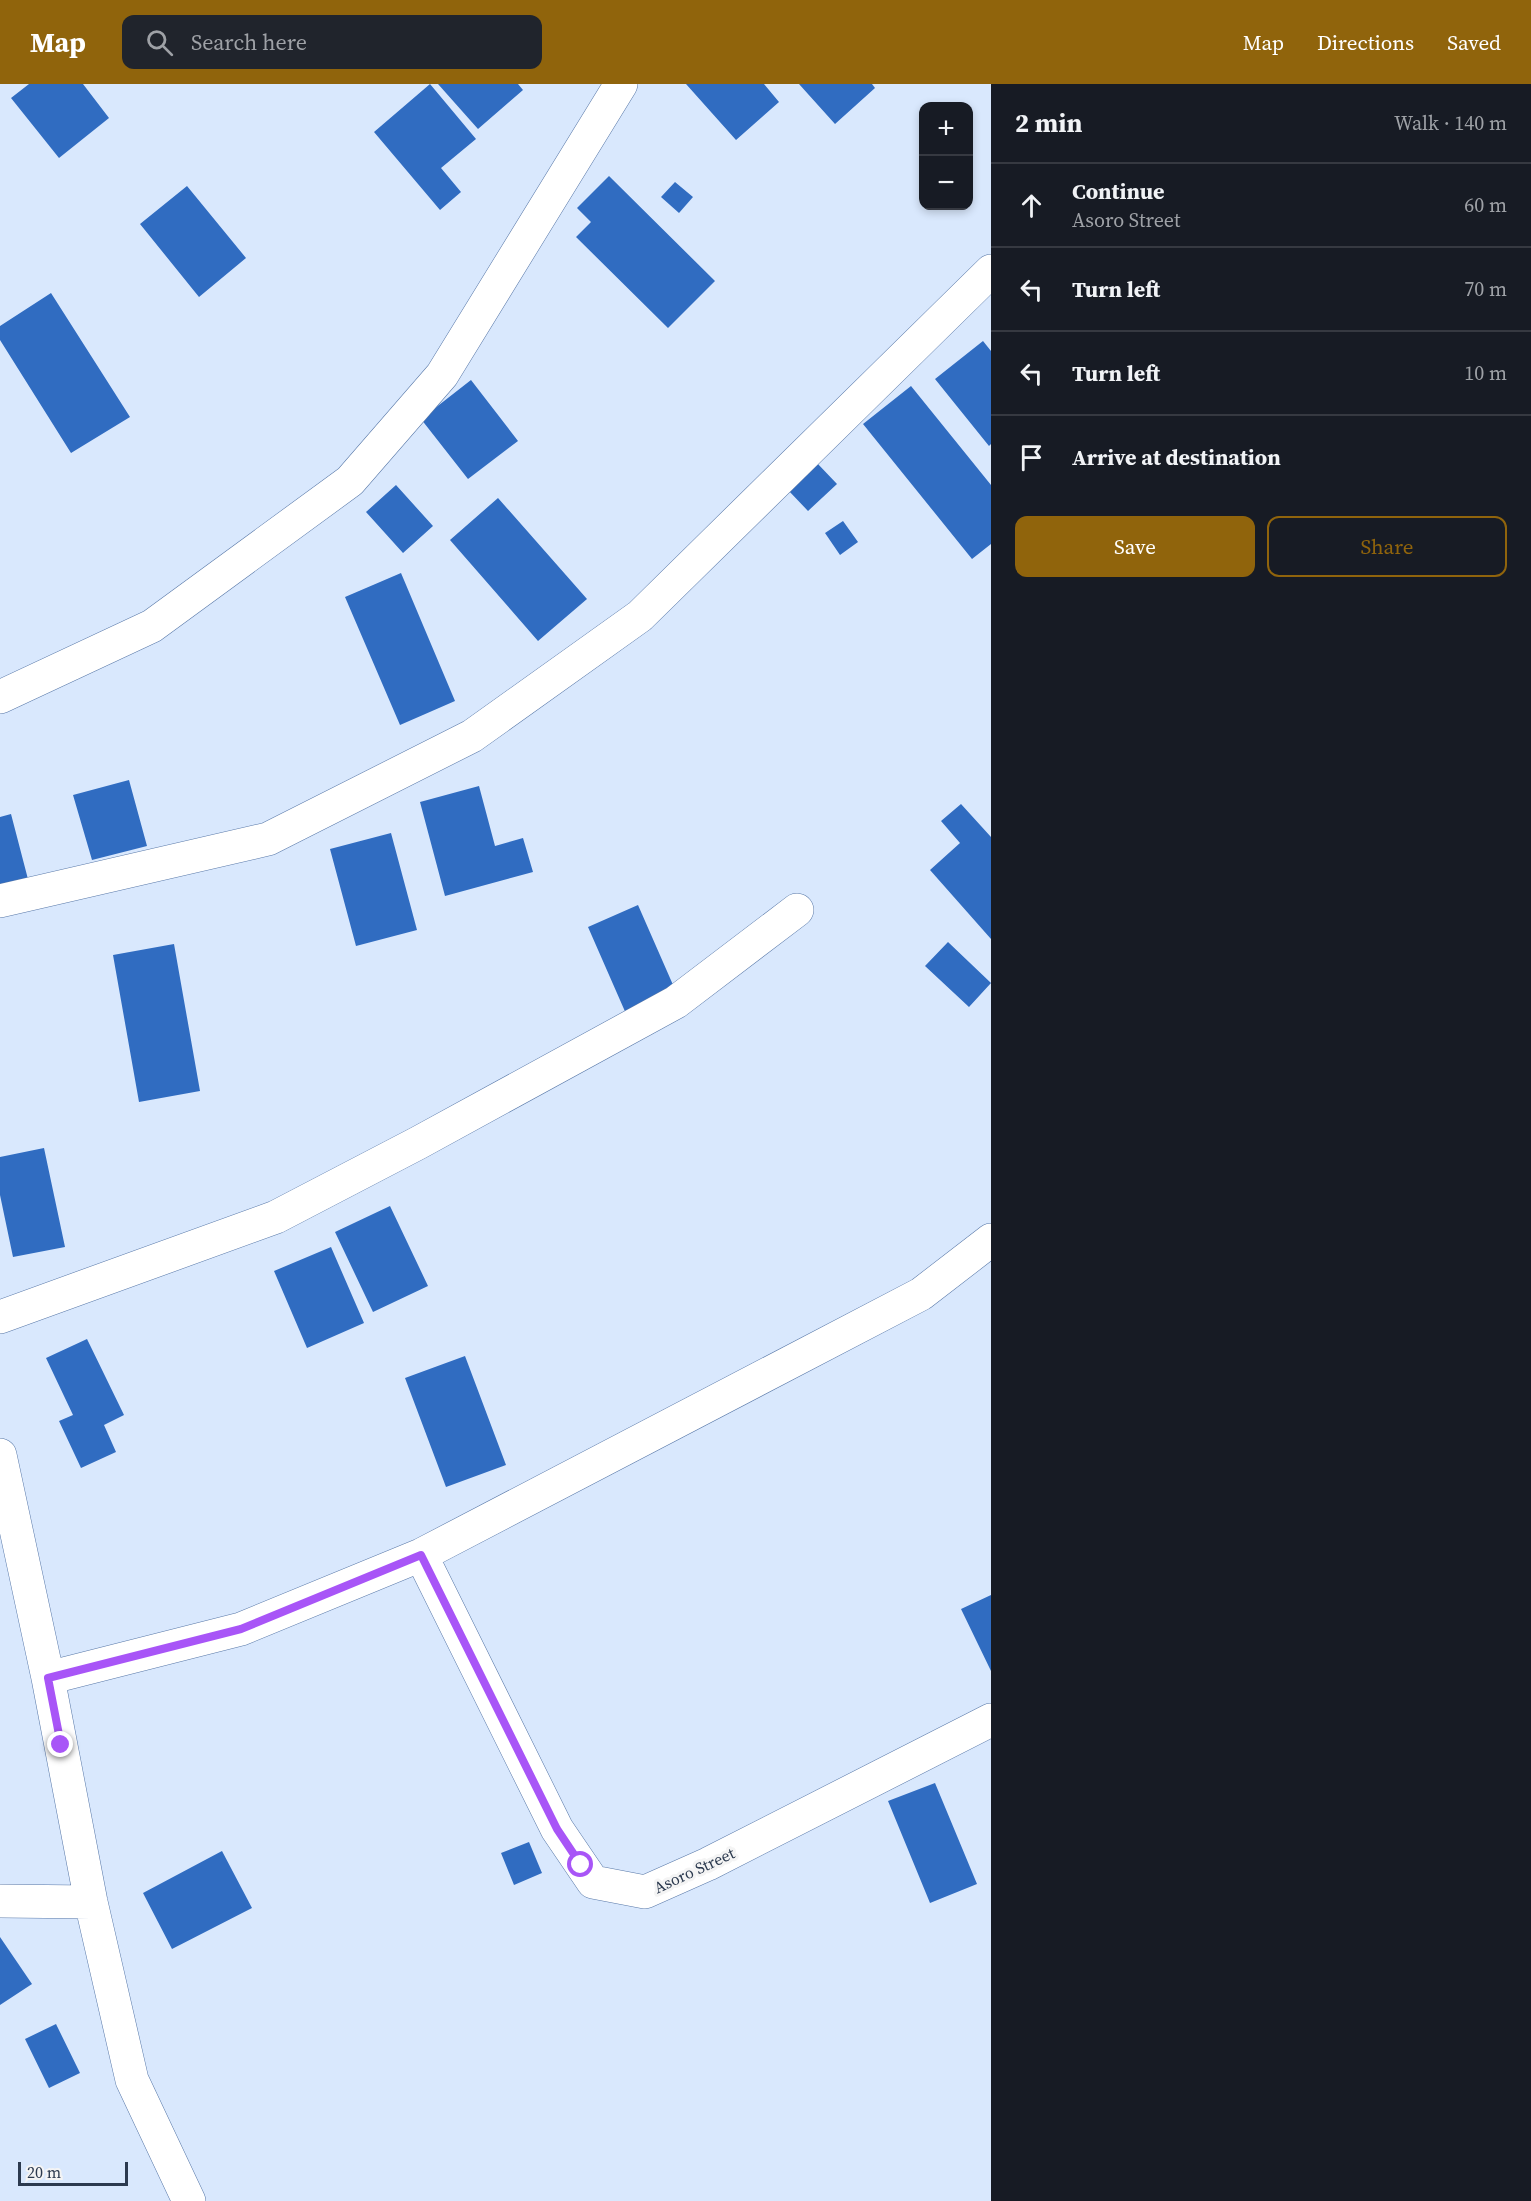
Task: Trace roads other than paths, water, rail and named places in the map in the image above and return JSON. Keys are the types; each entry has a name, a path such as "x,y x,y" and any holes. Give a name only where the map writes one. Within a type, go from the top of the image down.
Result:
{"street":[{"path":"0,697 152,626 351,481 442,375 621,84"},
{"path":"0,901 268,839 472,736 640,615 991,272"},
{"path":"0,1317 276,1217 418,1143 676,1002 797,910"},
{"path":"48,1678 241,1629 421,1555 921,1294 991,1240"},
{"path":"0,1455 48,1678 91,1902 132,2080 189,2201"},
{"name":"Asoro Street","path":"421,1555 557,1829 593,1882 645,1892 708,1864 991,1720"},
{"path":"0,1901 91,1902"}]}
